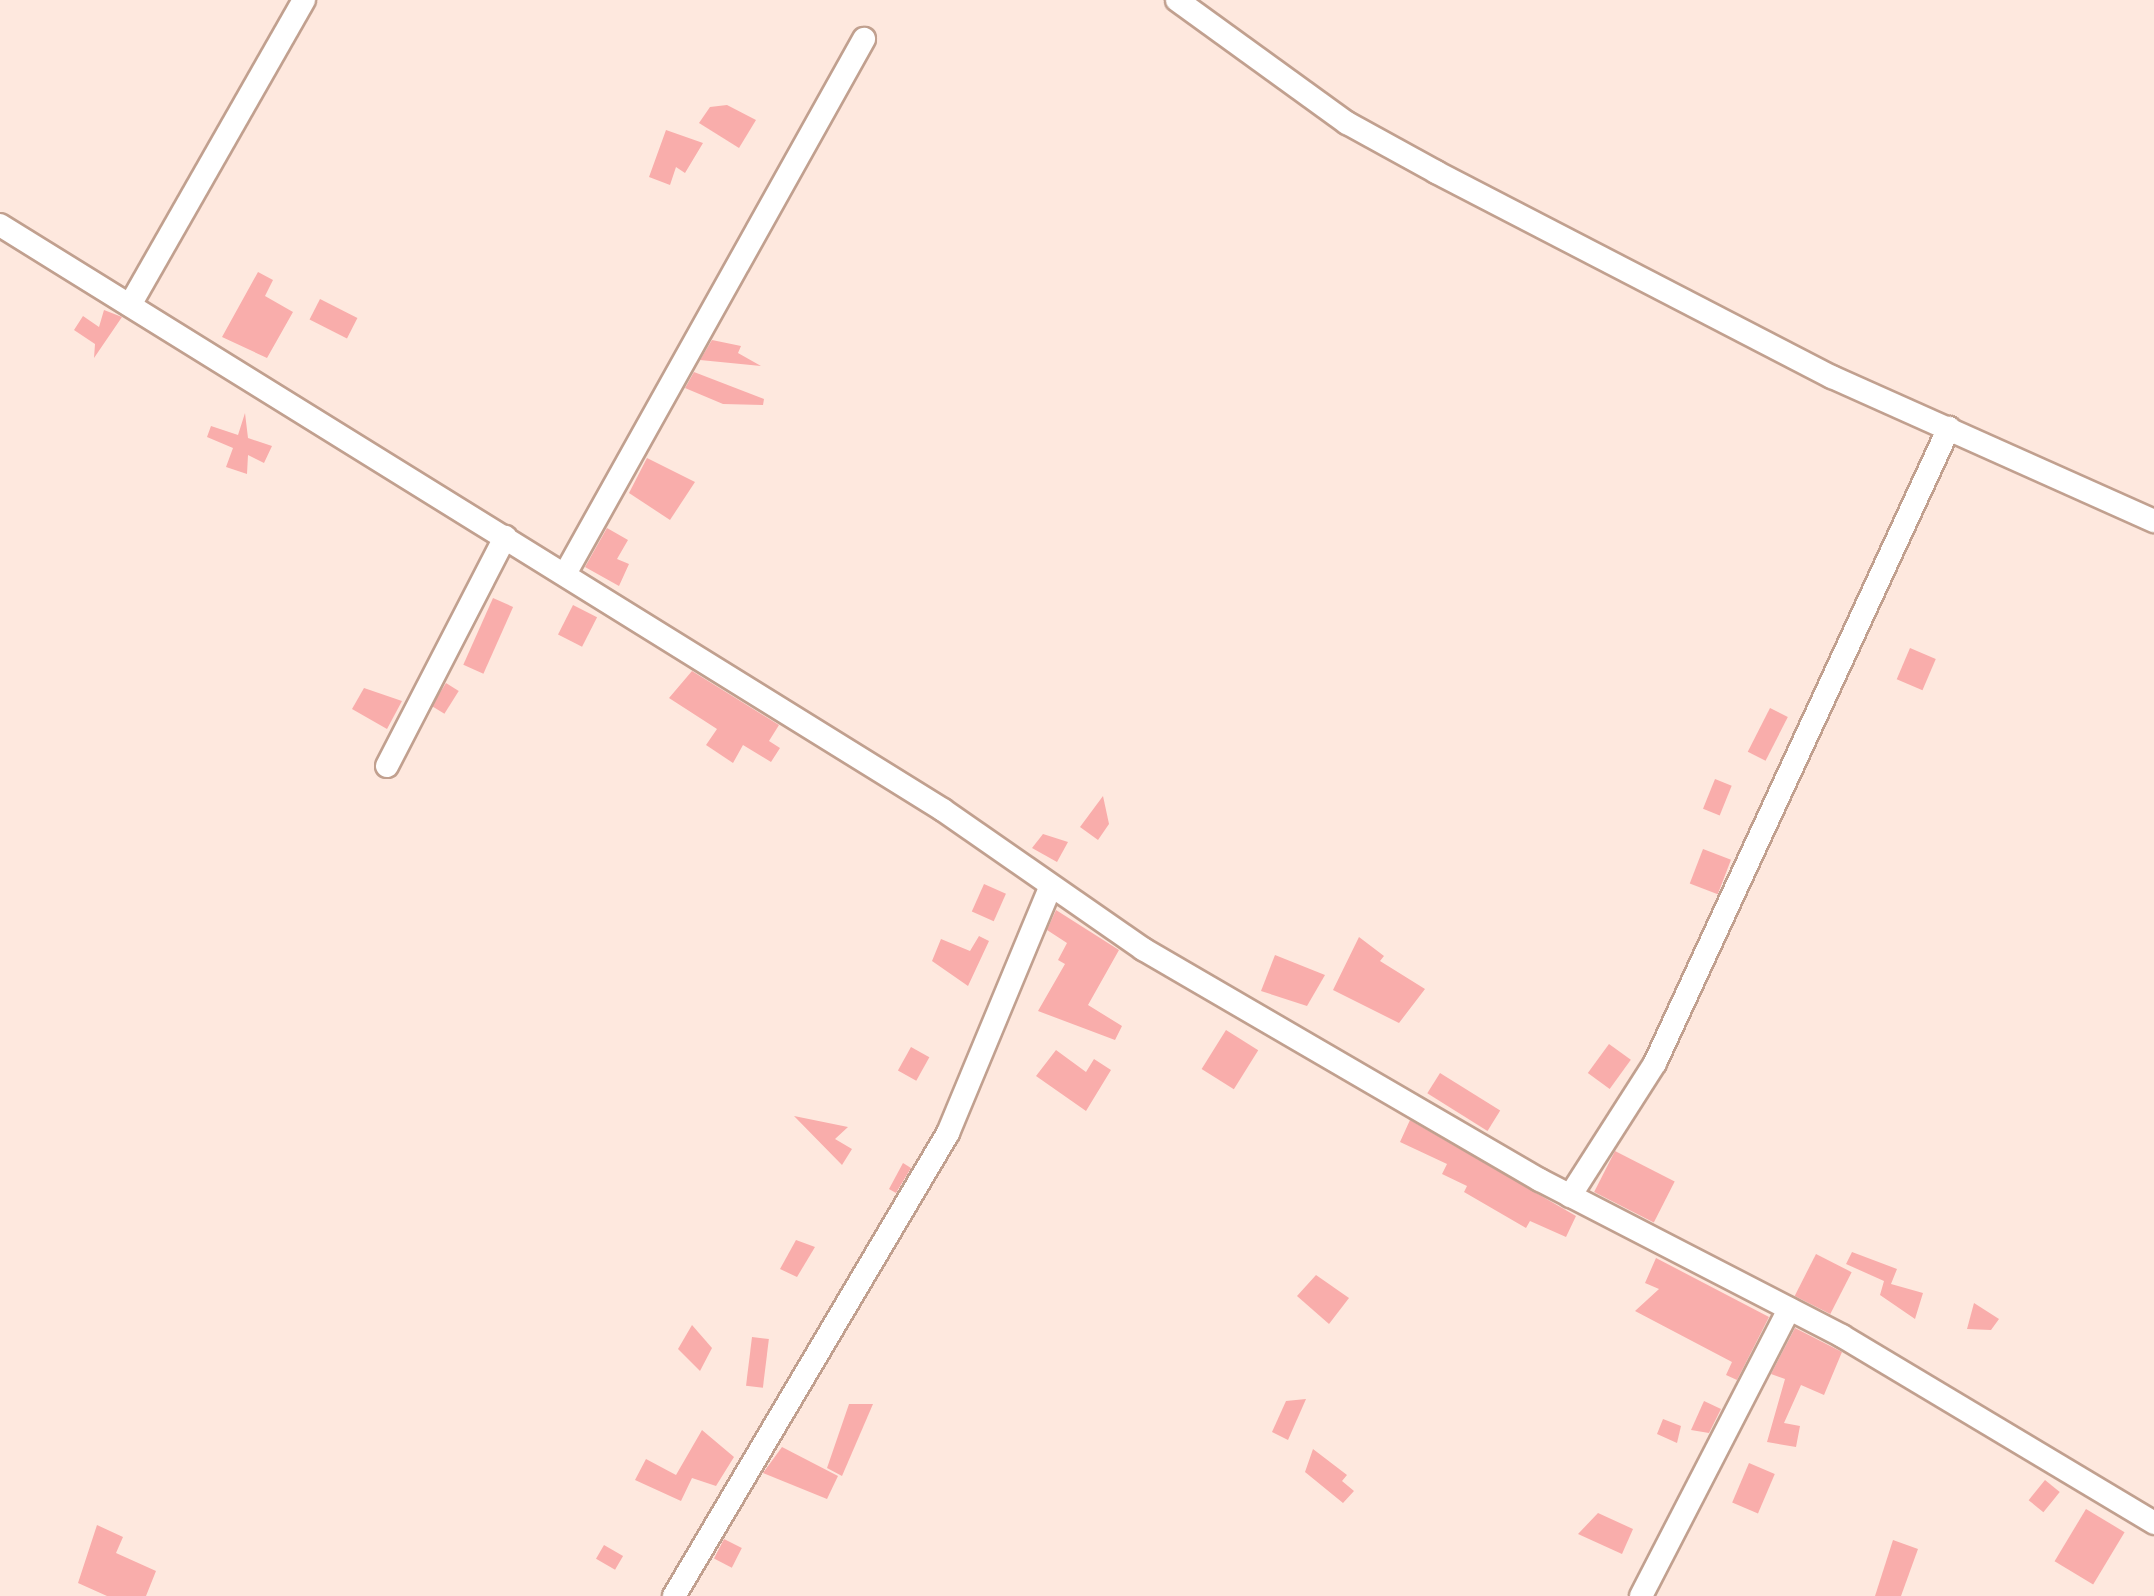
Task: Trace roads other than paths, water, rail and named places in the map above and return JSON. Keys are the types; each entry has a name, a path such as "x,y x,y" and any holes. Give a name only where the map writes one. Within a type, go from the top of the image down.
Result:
{"street":[{"path":"130,305 304,0"},
{"path":"1177,0 1347,123 1832,377 2154,521"},
{"path":"565,574 864,39"},
{"path":"0,225 943,810 1049,890 1570,1196 1789,1309 2154,1523"},
{"path":"1570,1196 1655,1063 1949,428"},
{"path":"387,766 505,537"},
{"path":"674,1596 948,1133 1049,890"},
{"path":"1641,1596 1789,1309"}]}
